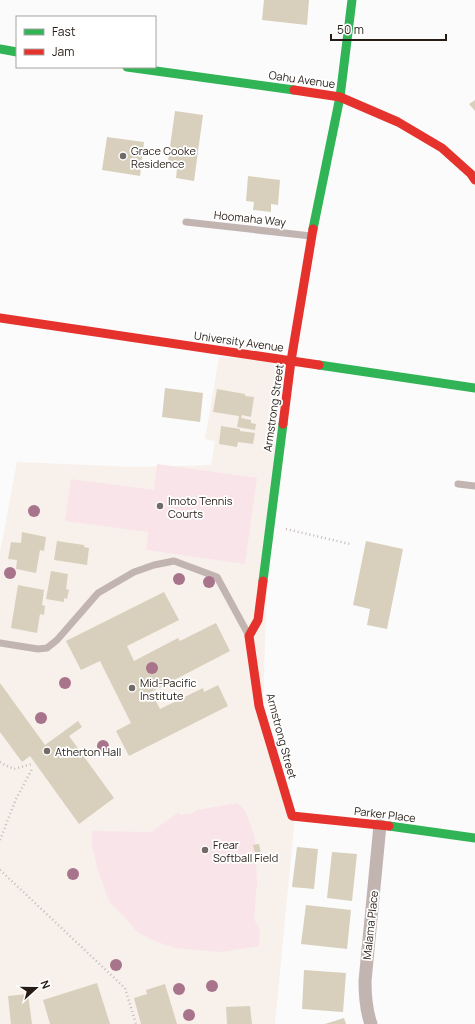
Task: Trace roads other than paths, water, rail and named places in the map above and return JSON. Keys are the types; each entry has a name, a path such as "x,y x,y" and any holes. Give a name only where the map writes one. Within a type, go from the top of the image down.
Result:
{"street":[{"name":"Armstrong Street","path":"292,816 259,706 249,636 258,620 291,361 312,236 340,97 352,0"},
{"path":"0,49 16,52"},
{"name":"Oahu Avenue","path":"134,68 340,97 398,122 442,148 471,174 475,180"},
{"name":"University Avenue","path":"0,318 475,388"},
{"name":"Parker Place","path":"292,816 380,825 475,838"},
{"name":"Malama Place","path":"371,1024 365,998 364,981 380,825"}],"lane":[{"name":"Hoomaha Way","path":"186,222 312,236"},
{"path":"458,484 475,486"},
{"path":"0,643 38,649 47,648 54,643 98,593 134,572 154,565 174,561 218,577 249,636"}],"place":[{"name":"Grace Cooke Residence","path":"123,156"},
{"name":"Imoto Tennis Courts","path":"160,506"},
{"name":"Mid-Pacific Institute","path":"132,688"},
{"name":"Atherton Hall","path":"47,751"},
{"name":"Frear Softball Field","path":"205,850"}]}
